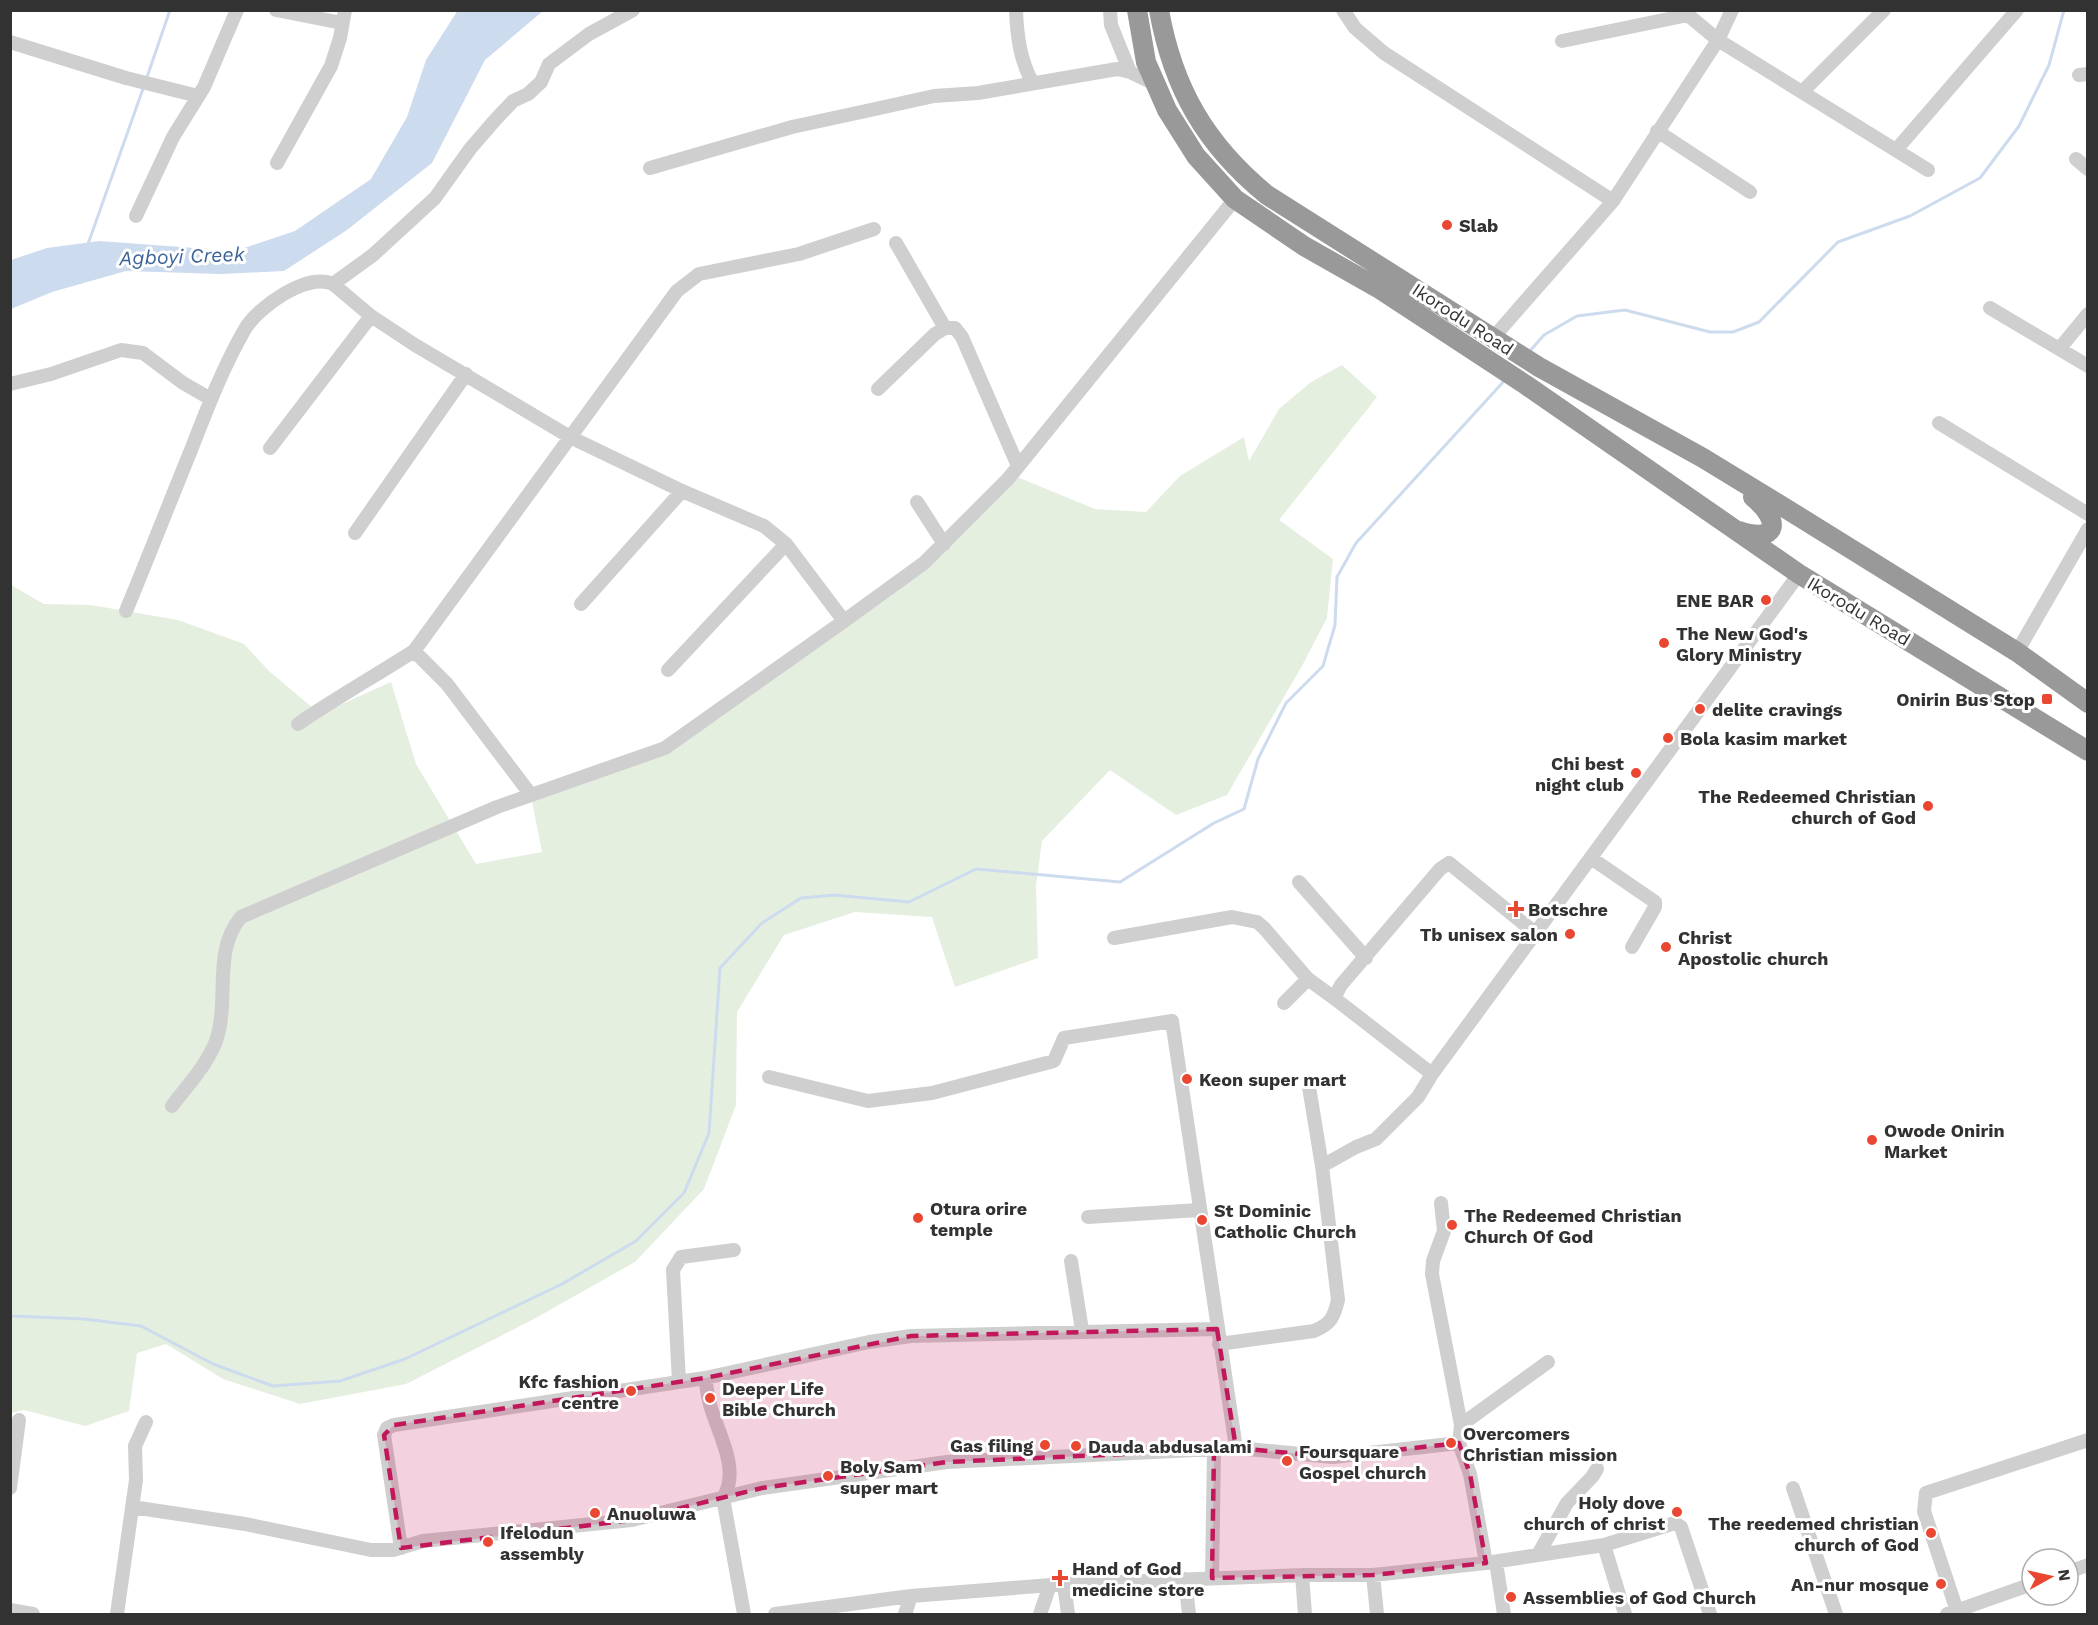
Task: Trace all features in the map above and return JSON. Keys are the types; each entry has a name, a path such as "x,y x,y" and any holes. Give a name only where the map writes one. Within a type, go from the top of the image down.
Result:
{"highway":[{"name":"Ikorodu Road","path":"1135,10 1141,40 1155,84 1178,131 1196,156 1236,199 1304,246 1378,288 1491,366 1636,461 1799,574 2088,751"},
{"name":"Ikorodu Road","path":"1159,10 1175,75 1212,140 1230,162 1267,195 1542,363 1703,458 2018,652 2088,703"},
{"path":"1703,458 1756,500 1769,512 1773,521 1768,532 1763,534 1752,536 1736,531"}],"street":[{"path":"136,216 173,137 198,96 237,10"},
{"path":"276,10 343,17 331,66 277,163"},
{"path":"333,284 373,255 435,198 470,149 507,107 541,82 549,64 589,34 633,10"},
{"path":"1016,10 1017,36 1024,68 1032,82"},
{"path":"1110,10 1111,25 1130,72"},
{"path":"1343,10 1355,28 1384,53 1613,201"},
{"path":"1506,339 1613,201 1718,39 1732,10"},
{"path":"1802,92 1884,10"},
{"path":"1896,150 2017,10"},
{"path":"1562,41 1688,15 1718,39 1928,170"},
{"path":"10,42 198,96"},
{"path":"650,168 792,128 934,96 978,93 1116,69 1130,72 1155,84"},
{"path":"1657,131 1750,192"},
{"path":"2076,159 2088,169"},
{"path":"172,1106 203,1065 216,1040 223,1008 227,937 241,917 497,807 665,748 844,621 924,563 1008,479 1236,199"},
{"path":"298,724 341,694 376,676 414,651 663,306 690,280 699,274 799,254 874,229"},
{"path":"896,243 945,328"},
{"path":"126,611 211,399 245,329 261,310 311,281 326,281 333,284 371,316 570,437 682,491 764,526 786,544 844,621"},
{"path":"1990,308 2088,366"},
{"path":"2060,348 2088,314"},
{"path":"270,448 371,316"},
{"path":"878,389 934,334 945,328 955,328 962,337 1018,466"},
{"path":"10,384 51,374 121,350 133,350 143,353 183,383 211,399"},
{"path":"355,533 466,374"},
{"path":"1939,423 2088,514"},
{"path":"581,604 682,491"},
{"path":"917,502 944,544"},
{"path":"2018,652 2088,529"},
{"path":"668,670 786,544"},
{"path":"1322,1166 1376,1139 1418,1097 1534,932 1799,574"},
{"path":"414,651 447,684 531,795"},
{"path":"1591,858 1655,902 1655,907 1632,947"},
{"path":"1334,998 1440,869 1449,863 1534,932"},
{"path":"1299,882 1366,958"},
{"path":"1114,939 1232,917 1247,919 1264,928 1308,979 1432,1074"},
{"path":"1284,1004 1308,979"},
{"path":"769,1077 868,1101 932,1093 1054,1061 1064,1038 1172,1022 1236,1448"},
{"path":"1219,1344 1314,1331 1327,1326 1333,1318 1338,1300 1322,1166 1309,1087"},
{"path":"1441,1203 1444,1231 1433,1261 1432,1274 1461,1425 1459,1443 1470,1474 1504,1614"},
{"path":"1088,1217 1199,1210"},
{"path":"679,1381 673,1270 681,1257 734,1250"},
{"path":"1071,1261 1082,1330"},
{"path":"401,1548 384,1435 387,1428 705,1378 869,1342 911,1336 1082,1330 1217,1329"},
{"path":"1461,1425 1548,1362"},
{"path":"705,1378 712,1412 727,1452 728,1482 723,1498 744,1614"},
{"path":"10,1488 19,1420"},
{"path":"117,1614 136,1480 135,1446 146,1422"},
{"path":"2020,1588 1954,1613 1924,1511 1926,1493 2088,1440"},
{"path":"132,1507 245,1524 371,1550 401,1548 423,1541 632,1520 762,1488 947,1462 1236,1448 1332,1457 1459,1443"},
{"path":"1212,1578 1214,1450"},
{"path":"1539,1553 1567,1503 1592,1478 1597,1469"},
{"path":"1793,1488 1836,1614"},
{"path":"775,1614 911,1596 1057,1585 1302,1575 1373,1575 1491,1563 1539,1553 1604,1545 1675,1522 1681,1527 1710,1614"},
{"path":"1604,1545 1625,1614"},
{"path":"1302,1575 1305,1614"},
{"path":"1373,1575 1377,1614"},
{"path":"1185,1579 1188,1614"},
{"path":"1040,1614 1057,1585"},
{"path":"1057,1585 1068,1614"},
{"path":"905,1614 911,1596"},
{"path":"10,1610 33,1614"}],"highlighted area":[{"path":"1217,1329 1236,1448 1333,1457 1459,1443 1470,1474 1486,1563 1373,1575 1212,1578 1214,1450 947,1462 762,1488 632,1520 401,1548 384,1435 394,1425 705,1378 911,1336"}],"green space":[{"path":"1342,365 1377,397 1279,520 1333,559 1327,618 1302,666 1227,795 1176,815 1110,770 1042,841 1036,886 1038,958 955,987 932,917 855,912 784,935 737,1012 736,1105 704,1189 635,1262 532,1320 406,1384 300,1404 223,1379 166,1344 137,1353 129,1411 85,1426 24,1410 11,1413 11,585 44,604 91,605 178,620 244,644 269,671 320,714 391,682 416,764 476,864 542,852 531,796 662,743 936,552 1010,474 1095,509 1146,512 1180,476 1244,437 1249,461 1279,409 1311,382"}],"water":[{"name":"Agboyi Creek","path":"458,10 543,11 485,60 432,163 347,230 284,271 221,274 126,271 52,292 11,309 11,260 47,248 99,241 235,251 295,231 371,179 407,117 426,60"}],"waterway":[{"path":"146,80 170,10"},
{"path":"1529,352 1544,335 1577,316 1625,310 1710,332 1733,332 1759,322 1838,242 1910,216 1980,178 2019,126 2049,65 2064,10"},
{"path":"88,244 144,86"},
{"path":"10,1316 84,1319 141,1326 213,1364 273,1386 340,1381 405,1359 562,1284 636,1241 684,1193 709,1133 720,968 762,923 801,898 834,895 909,902 976,869 1120,882 1214,823 1244,809 1258,759 1286,703 1323,666 1335,625 1337,577 1356,543 1505,380"}],"place":[{"name":"Slab","path":"1447,225"},
{"name":"ENE BAR","path":"1766,600"},
{"name":"The New God's Glory Ministry","path":"1664,643"},
{"name":"Onirin Bus Stop","path":"2047,699"},
{"name":"delite cravings","path":"1700,709"},
{"name":"Bola kasim market","path":"1668,738"},
{"name":"Chi best night club","path":"1636,773"},
{"name":"The Redeemed Christian church of God","path":"1928,806"},
{"name":"Botschre","path":"1516,909"},
{"name":"Tb unisex salon","path":"1570,934"},
{"name":"Christ Apostolic church","path":"1666,947"},
{"name":"Keon super mart","path":"1187,1079"},
{"name":"Owode Onirin Market","path":"1872,1140"},
{"name":"Otura orire temple","path":"918,1218"},
{"name":"St Dominic Catholic Church","path":"1202,1220"},
{"name":"The Redeemed Christian Church Of God","path":"1452,1225"},
{"name":"Kfc fashion centre","path":"631,1391"},
{"name":"Deeper Life Bible Church","path":"710,1398"},
{"name":"Overcomers Christian mission","path":"1451,1443"},
{"name":"Gas filing","path":"1045,1445"},
{"name":"Dauda abdusalami","path":"1076,1446"},
{"name":"Foursquare Gospel church","path":"1287,1461"},
{"name":"Boly Sam super mart","path":"828,1476"},
{"name":"Holy dove church of christ","path":"1677,1512"},
{"name":"Anuoluwa","path":"595,1513"},
{"name":"The reedemed christian church of God","path":"1931,1533"},
{"name":"Ifelodun assembly","path":"488,1542"},
{"name":"Hand of God medicine store","path":"1060,1578"},
{"name":"An-nur mosque","path":"1941,1584"},
{"name":"Assemblies of God Church","path":"1511,1597"}]}
